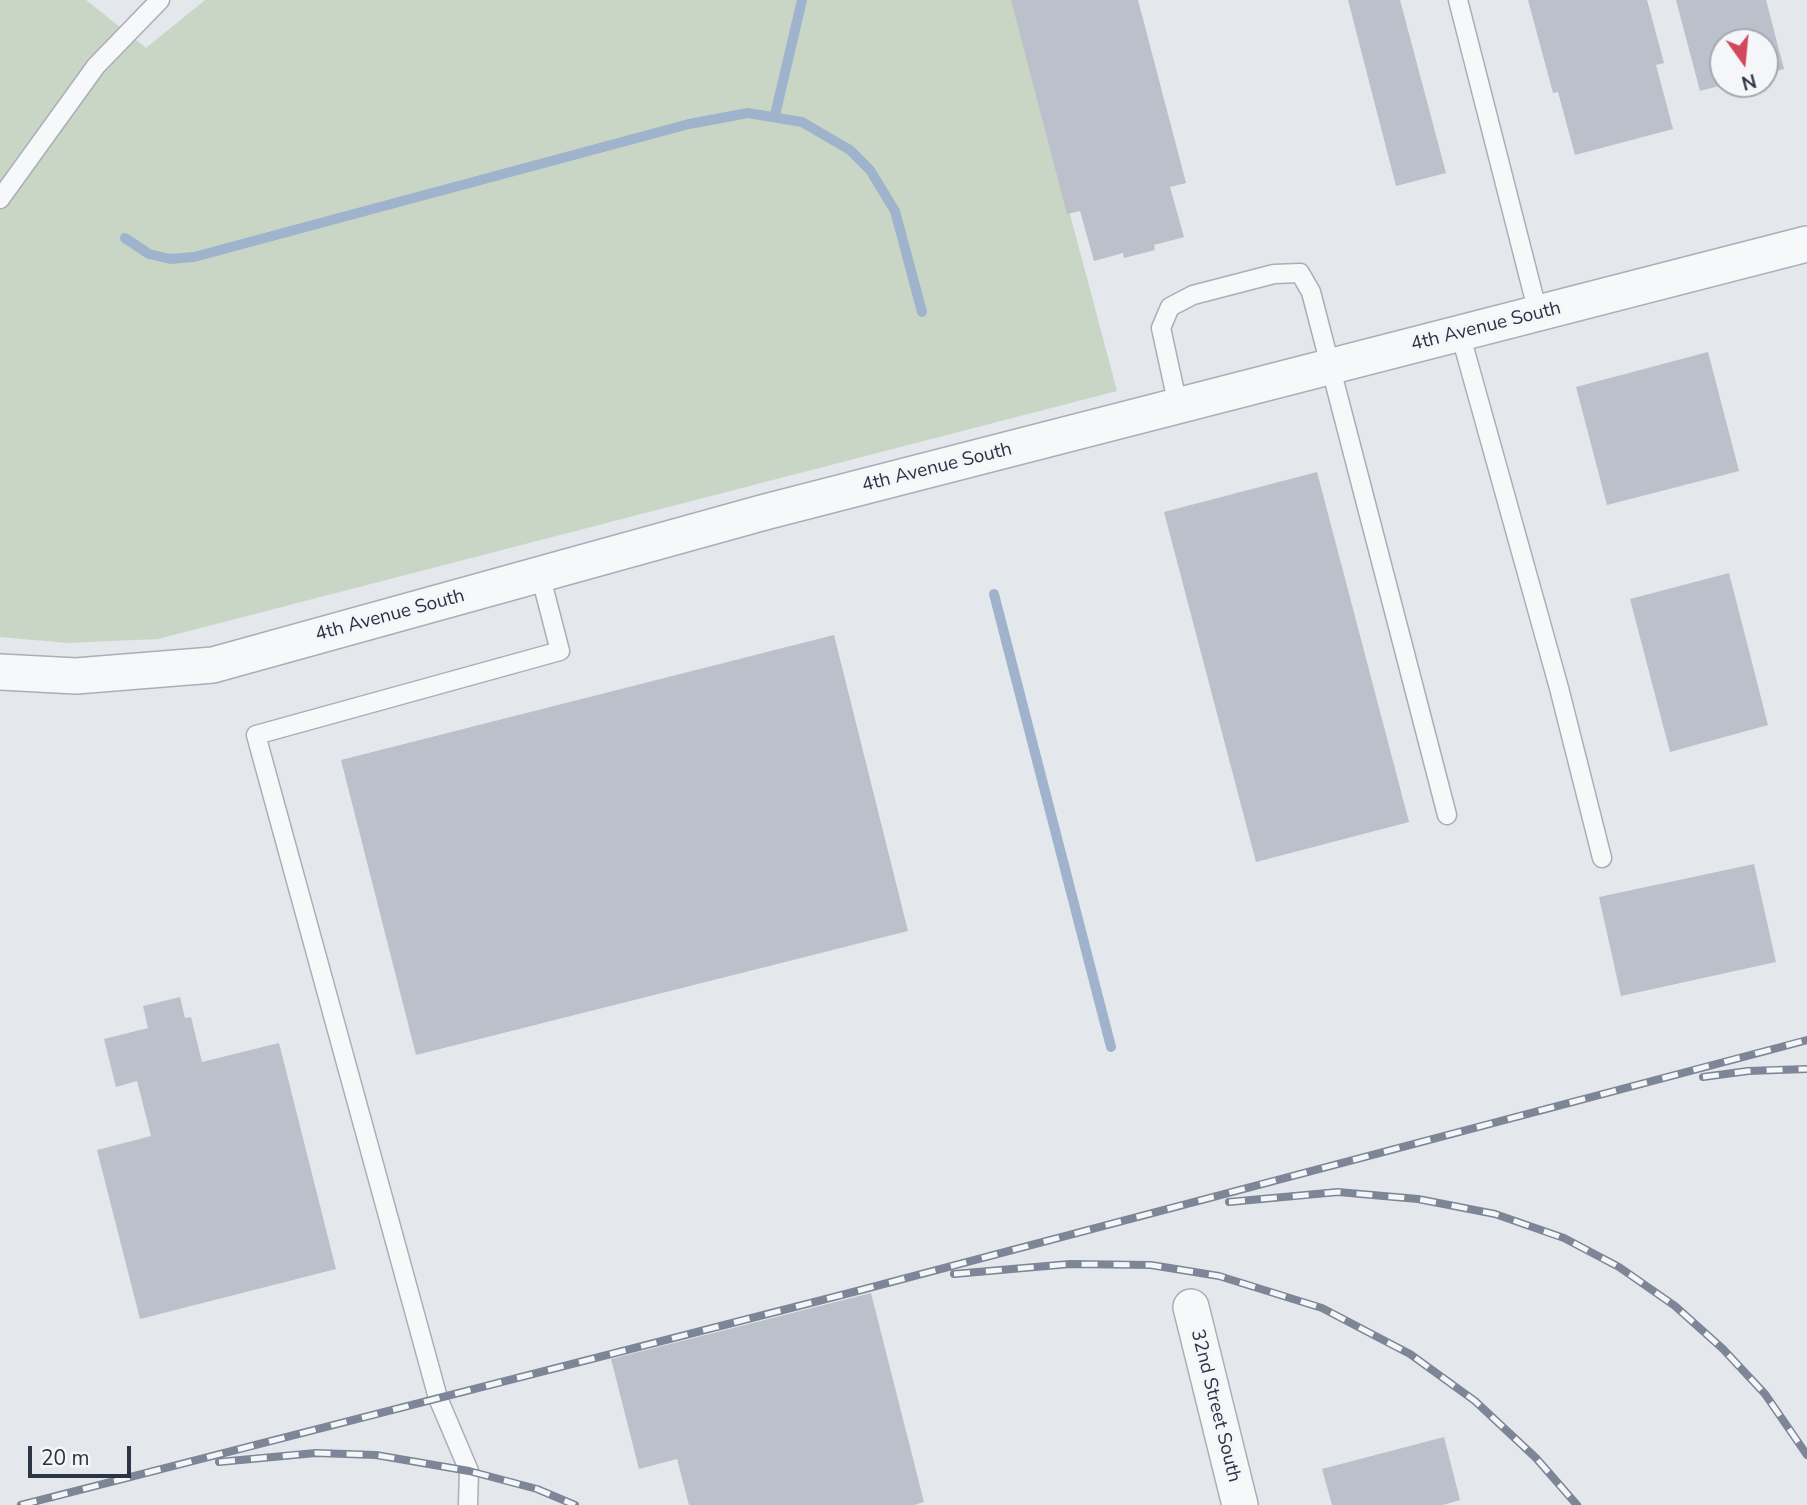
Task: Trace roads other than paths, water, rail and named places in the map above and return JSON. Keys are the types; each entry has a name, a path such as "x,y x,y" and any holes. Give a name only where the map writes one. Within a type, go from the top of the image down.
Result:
{"street":[{"name":"4th Avenue South","path":"0,672 66,676 213,665 751,516 1807,244"},
{"name":"32nd Street South","path":"1191,1307 1240,1505"}],"lane":[{"path":"0,199 96,66 160,0"},
{"path":"1458,0 1538,313"},
{"path":"1178,406 1161,328 1170,307 1193,295 1274,274 1300,273 1311,292 1447,816"},
{"path":"1460,333 1559,688 1602,858"},
{"path":"468,1505 469,1471 438,1398 256,734 560,651 540,574"}],"waterway":[{"path":"775,115 802,0"},
{"path":"125,238 149,254 170,259 194,257 689,124 748,113 802,122 850,150 870,170 895,211 922,312"},
{"path":"994,594 1111,1047"}],"railway":[{"path":"21,1505 861,1290 1807,1040"},
{"path":"1703,1077 1748,1071 1807,1069"},
{"path":"1229,1202 1338,1192 1418,1199 1495,1214 1564,1238 1619,1267 1675,1306 1723,1349 1765,1394 1807,1455"},
{"path":"954,1274 1070,1264 1151,1265 1219,1276 1322,1308 1410,1354 1475,1401 1536,1458 1577,1505"},
{"path":"219,1462 316,1453 376,1455 469,1471 537,1489 575,1505"}]}
